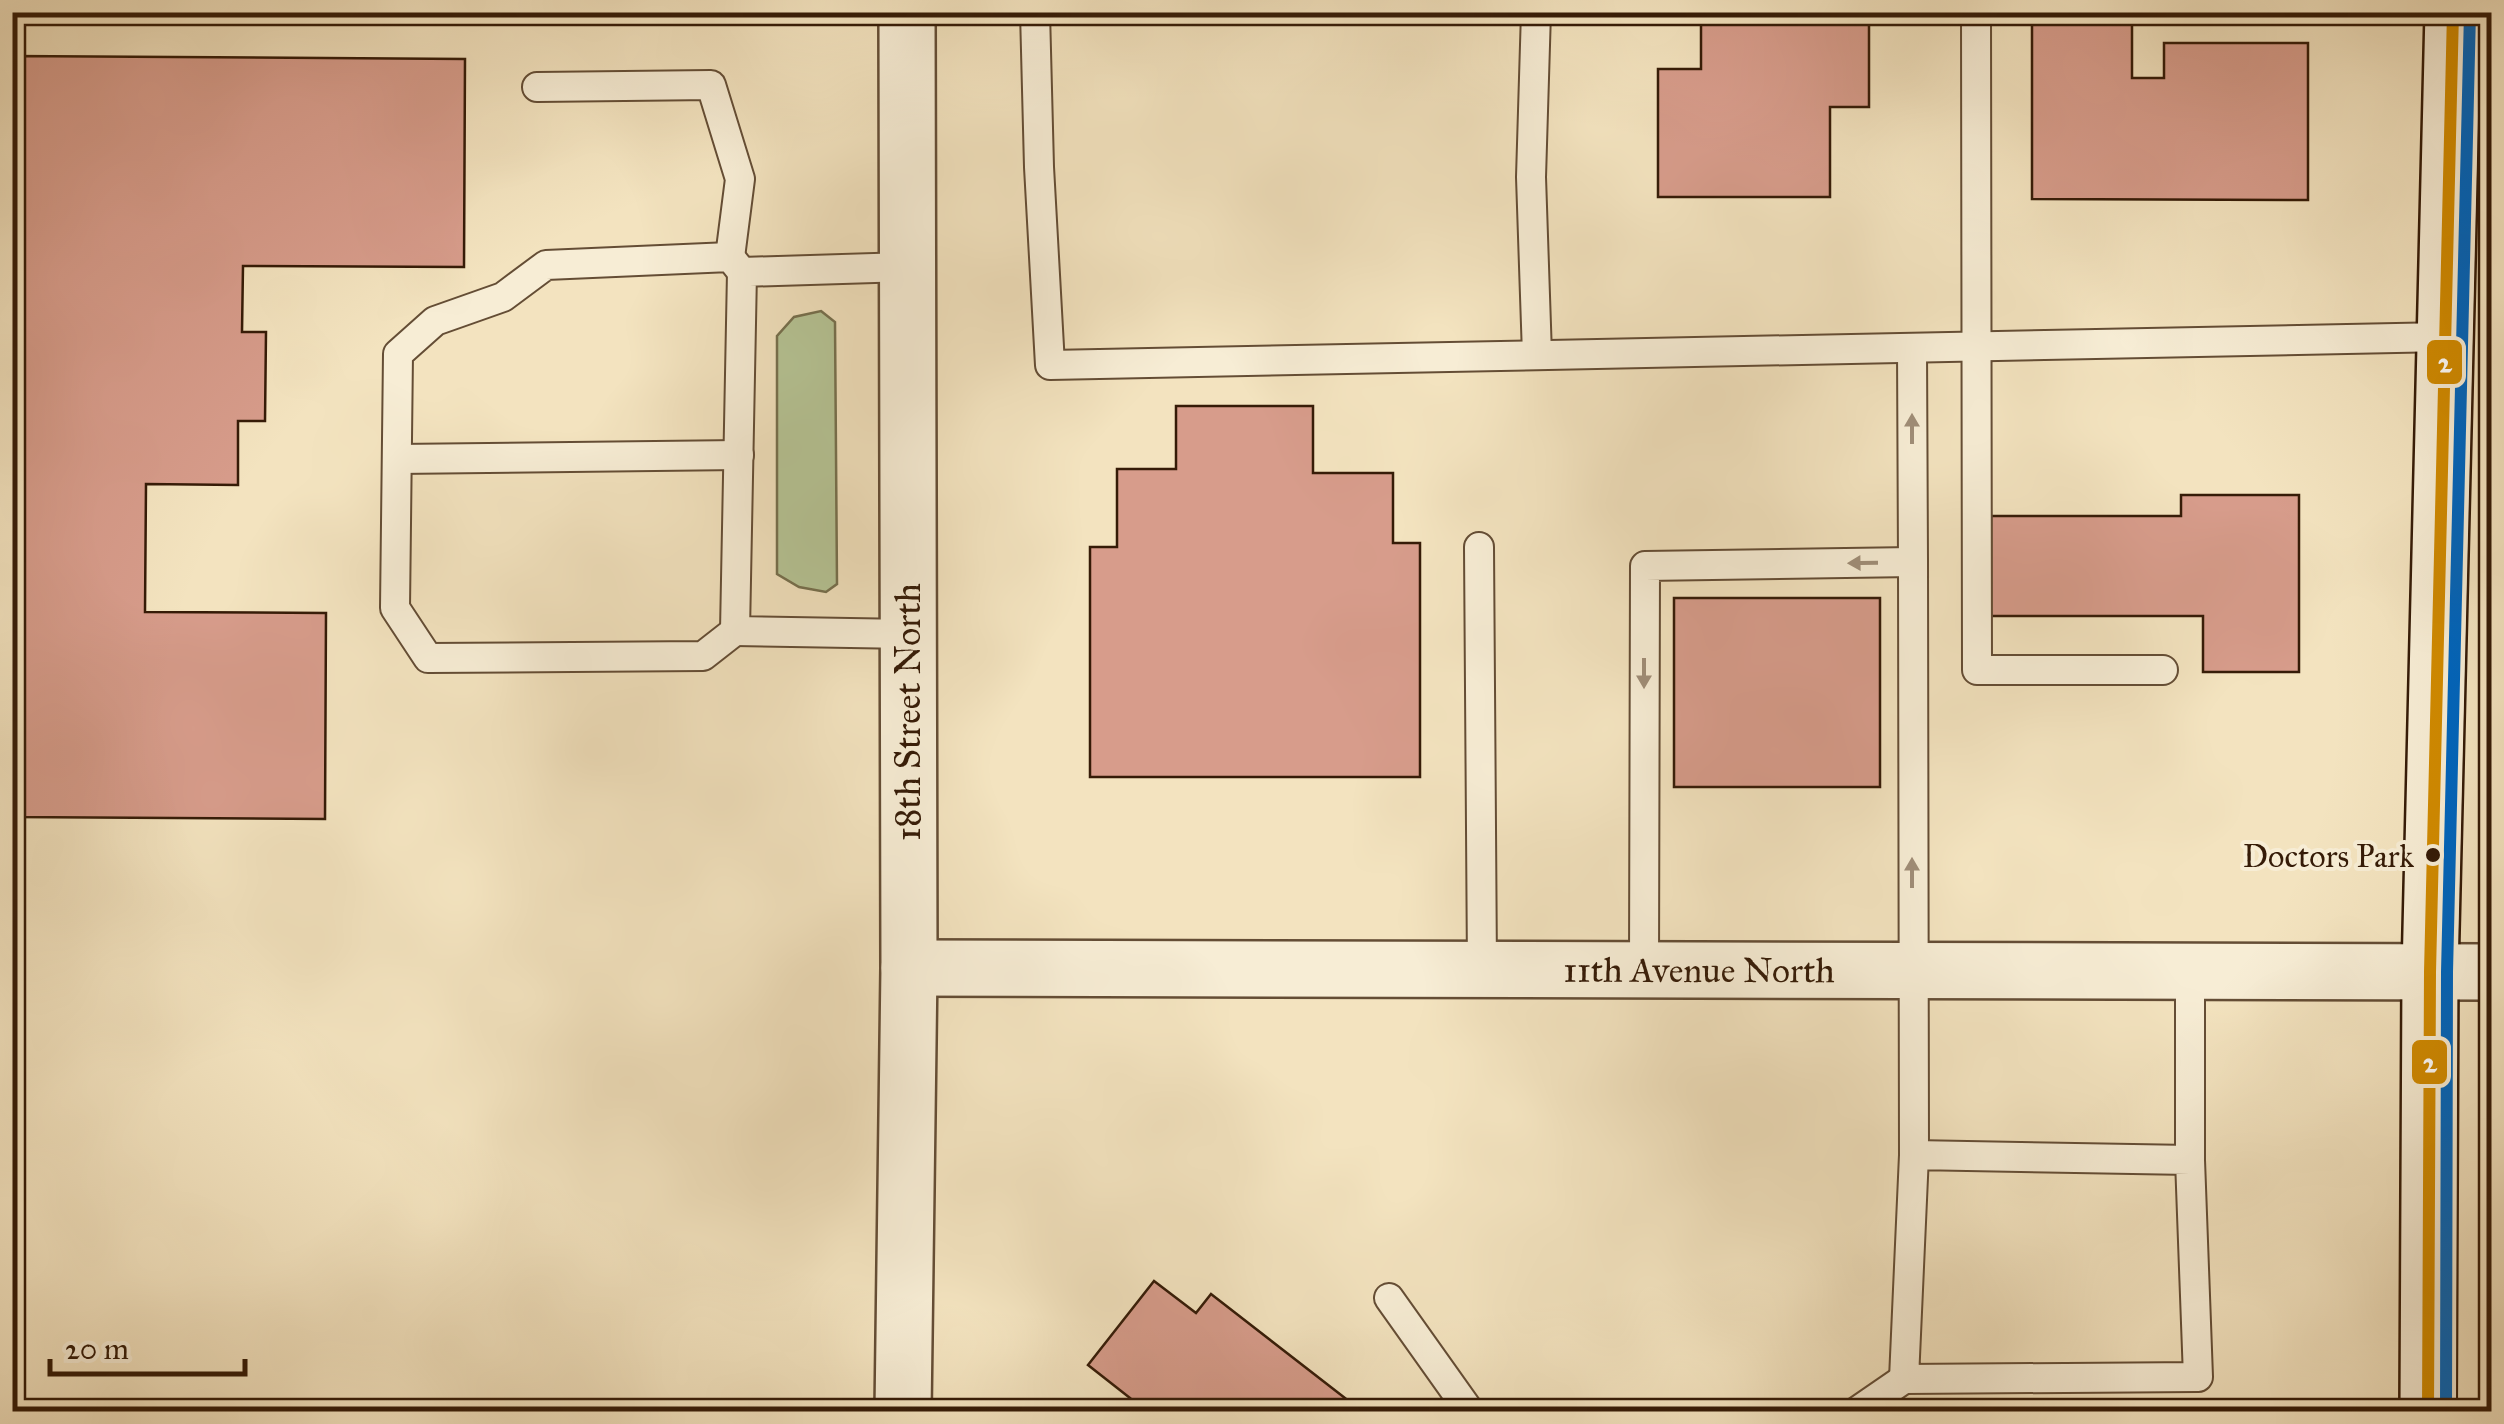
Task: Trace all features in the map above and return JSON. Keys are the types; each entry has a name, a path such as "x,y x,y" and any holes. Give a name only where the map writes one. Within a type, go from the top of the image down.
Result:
{"street":[{"name":"18th Street North","path":"903,1412 908,968 908,12"},
{"path":"2428,1412 2430,972 2454,12"},
{"name":"11th Avenue North","path":"908,968 2492,972"}],"lane":[{"path":"1036,12 1039,167 1050,365 2445,337"},
{"path":"1536,12 1532,177 1537,355"},
{"path":"1976,12 1977,670 2163,670"},
{"path":"537,87 712,85 740,180 736,265 736,630"},
{"path":"908,267 546,265 504,297 435,321 398,354 394,608 428,658 703,656 736,630 908,634"},
{"path":"1904,1379 1914,1155 1912,348"},
{"path":"397,459 739,455"},
{"path":"1479,547 1482,969"},
{"path":"1644,969 1645,566 1912,562"},
{"path":"1856,1412 1904,1379 2198,1377 2190,1160 2190,971"},
{"path":"1914,1155 2190,1160"},
{"path":"1389,1298 1470,1412"}],"green space":[{"path":"821,311 835,322 837,584 826,592 799,587 777,574 777,336 794,317"}],"building":[{"path":"1701,12 1869,12 1869,107 1830,107 1830,197 1658,197 1658,69 1701,69"},
{"path":"2032,12 2132,12 2132,78 2164,78 2164,43 2308,43 2308,200 2032,199"},
{"path":"12,56 465,59 464,267 243,266 242,332 266,332 265,421 238,421 238,485 146,484 145,612 326,613 325,819 12,817"},
{"path":"1176,406 1313,406 1313,473 1393,473 1393,543 1420,543 1420,777 1090,777 1090,547 1117,547 1117,469 1176,469"},
{"path":"2181,495 2299,495 2299,672 2203,672 2203,616 1991,616 1991,516 2181,516"},
{"path":"1674,598 1880,598 1880,787 1674,787"},
{"path":"1154,1281 1196,1313 1211,1294 1363,1412 1120,1412 1130,1398 1088,1365"}],"transit line":[{"name":"2","path":"2428,1412 2430,972 2453,12"},
{"path":"2446,1412 2447,972 2470,12"}],"place":[{"name":"Doctors Park","path":"2433,855"}]}
